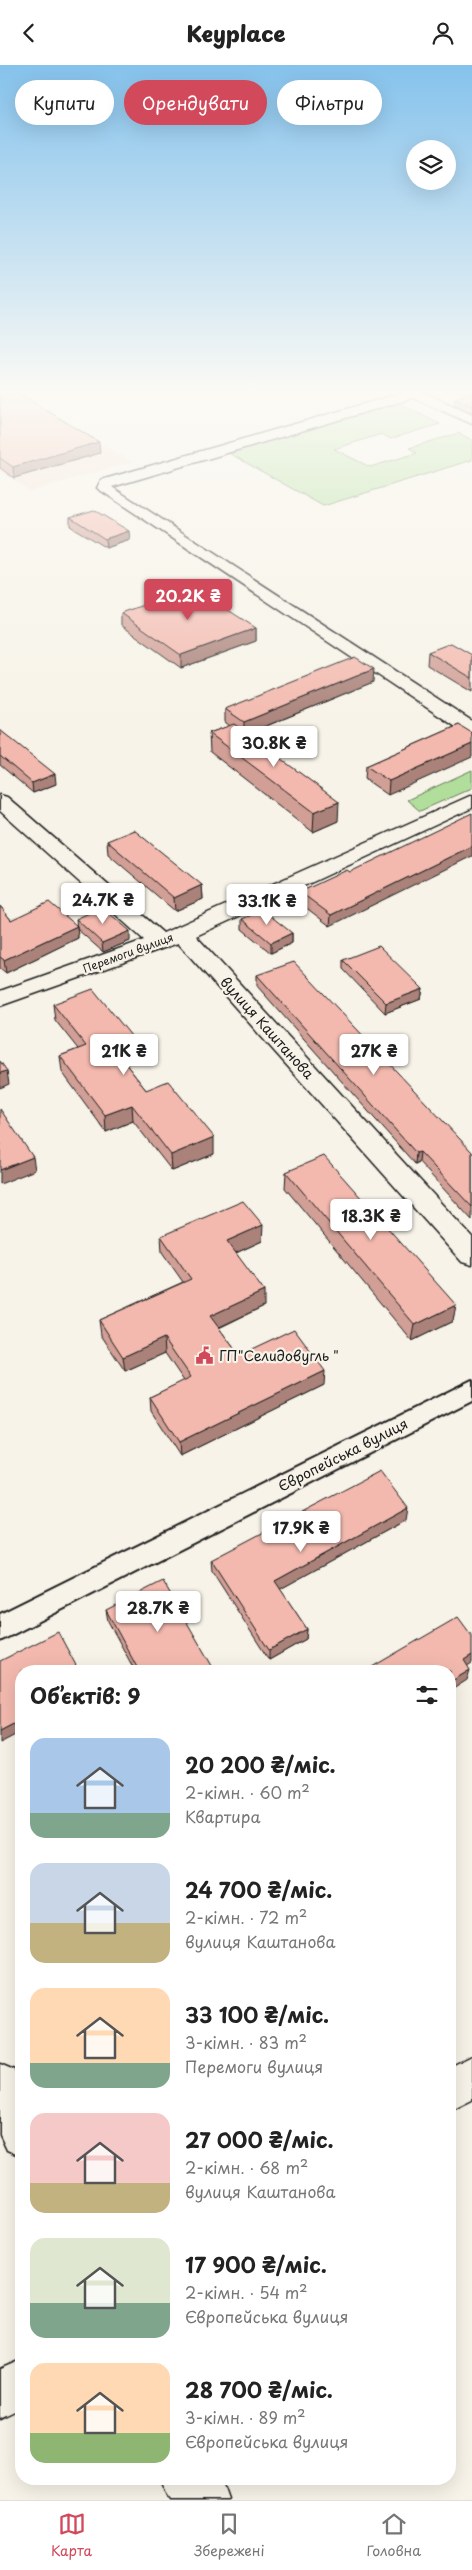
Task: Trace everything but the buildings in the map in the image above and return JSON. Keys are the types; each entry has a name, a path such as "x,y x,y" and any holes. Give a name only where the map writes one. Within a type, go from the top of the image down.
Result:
{"street":[{"path":"126,503 472,729"},
{"name":"вулиця Каштанова","path":"0,801 171,938 472,1255"},
{"name":"Перемоги вулиця","path":"0,999 171,938 472,801"},
{"name":"Європейська вулиця","path":"0,1629 472,1390"},
{"path":"456,2087 472,2076"},
{"path":"0,2084 15,2121"},
{"path":"0,2395 15,2386"},
{"path":"189,2485 204,2500"}],"green space":[{"path":"317,503 334,503 323,506"},
{"path":"472,770 472,788 420,811 407,800"}],"place":[{"name":"ГП\"Селидовугль \"","path":"205,1356"}]}
